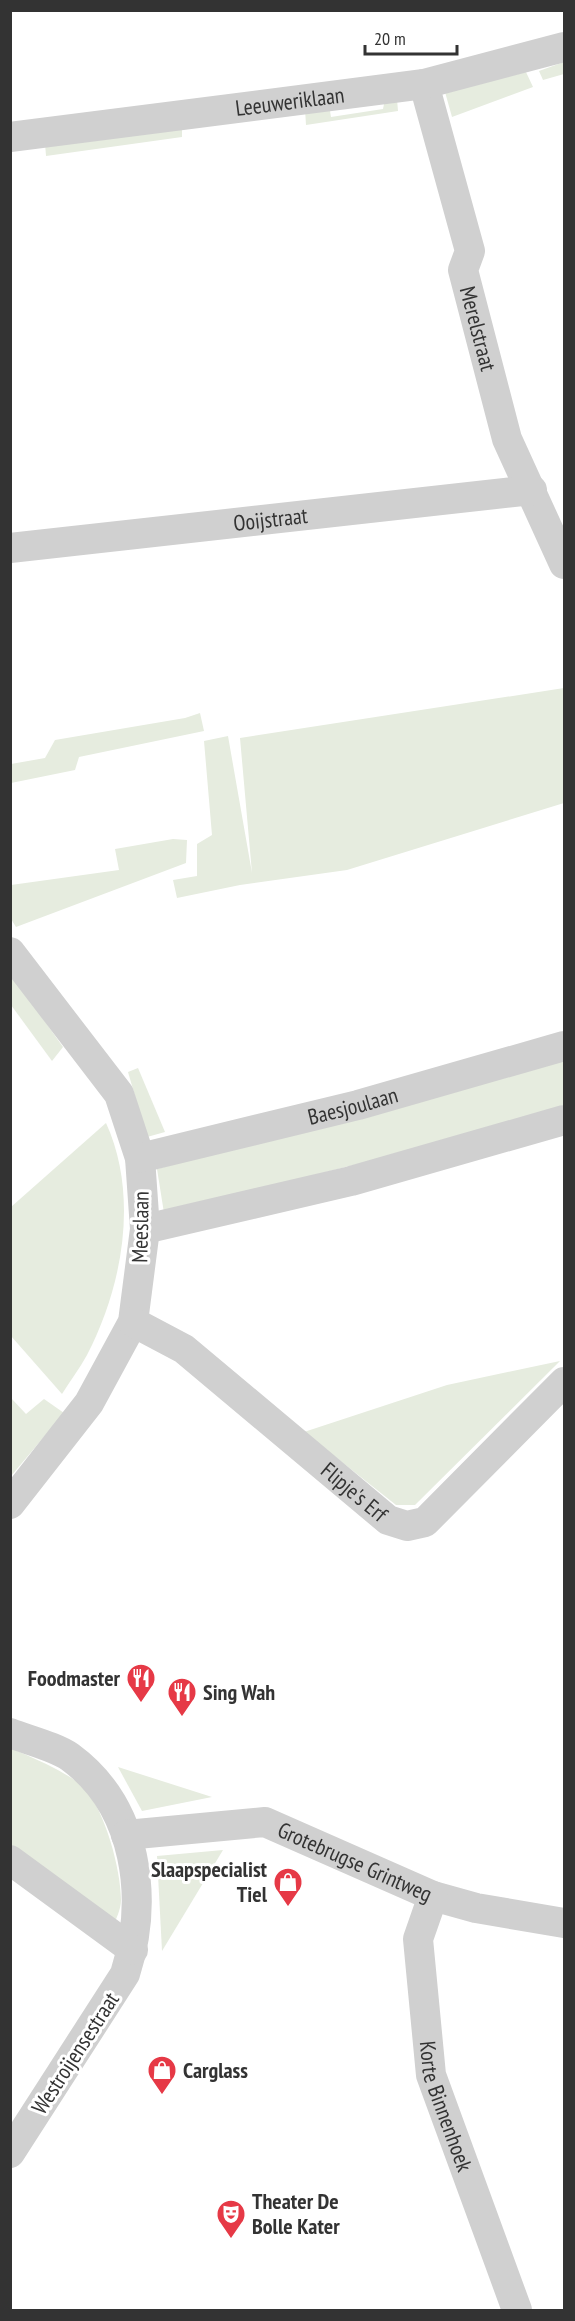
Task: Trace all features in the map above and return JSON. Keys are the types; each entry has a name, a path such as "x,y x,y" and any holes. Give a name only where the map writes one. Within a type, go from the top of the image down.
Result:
{"street":[{"name":"Leeuweriklaan","path":"10,137 424,84 564,47"},
{"name":"Merelstraat","path":"424,84 470,251 463,270 507,439 564,564"},
{"name":"Ooijstraat","path":"10,548 532,490"},
{"name":"Meeslaan","path":"10,952 119,1094 140,1158 145,1229 133,1322 89,1403 10,1504"},
{"name":"Baesjoulaan","path":"140,1158 358,1105 564,1046"},
{"path":"145,1229 351,1182 564,1120"},
{"name":"Flipje's Erf","path":"133,1322 184,1349 388,1520 406,1526 425,1522 564,1382"},
{"path":"10,1733 69,1756 104,1789 126,1834"},
{"name":"Grotebrugse Grintweg","path":"126,1834 265,1822 433,1896 476,1908 564,1923"},
{"name":"Westroijensestraat","path":"10,2153 125,1974 133,1950 138,1912 137,1872 126,1834"},
{"path":"10,1860 133,1950"},
{"name":"Korte Binnenhoek","path":"433,1896 418,1939 431,2075 517,2310"}],"shaded area":[{"path":"564,62 564,74 543,80 539,71"},
{"path":"526,72 533,87 452,117 445,92"},
{"path":"385,99 397,99 398,111 306,125 305,109 329,105 331,117 383,109"},
{"path":"182,127 182,137 46,156 45,143"},
{"path":"564,688 564,803 347,870 240,885 177,898 173,880 197,876 197,844 212,835 204,741 228,736 252,873 240,738"},
{"path":"200,713 204,731 79,757 75,770 11,783 11,764 45,758 55,740 185,718"},
{"path":"173,839 187,840 186,863 16,927 11,919 11,885 119,870 115,849"},
{"path":"10,972 63,1047 52,1061 11,1005"},
{"path":"564,1054 564,1105 397,1154 164,1213 157,1169"},
{"path":"138,1068 165,1132 147,1137 128,1072"},
{"path":"106,1123 116,1151 122,1180 124,1210 118,1270 100,1328 84,1360 62,1394 11,1336 11,1207"},
{"path":"560,1361 415,1505 396,1505 304,1432 447,1385"},
{"path":"11,1398 26,1414 44,1399 64,1413 11,1476"},
{"path":"10,1748 49,1765 78,1782 92,1798 105,1825 118,1873 121,1903 113,1927 11,1847"},
{"path":"118,1767 212,1797 142,1811"},
{"path":"223,1850 162,1951 157,1856"}],"place":[{"name":"Foodmaster","path":"141,1704"},
{"name":"Sing Wah","path":"182,1718"},
{"name":"Slaapspecialist Tiel","path":"288,1908"},
{"name":"Carglass","path":"162,2096"},
{"name":"Theater De Bolle Kater","path":"231,2240"}]}
